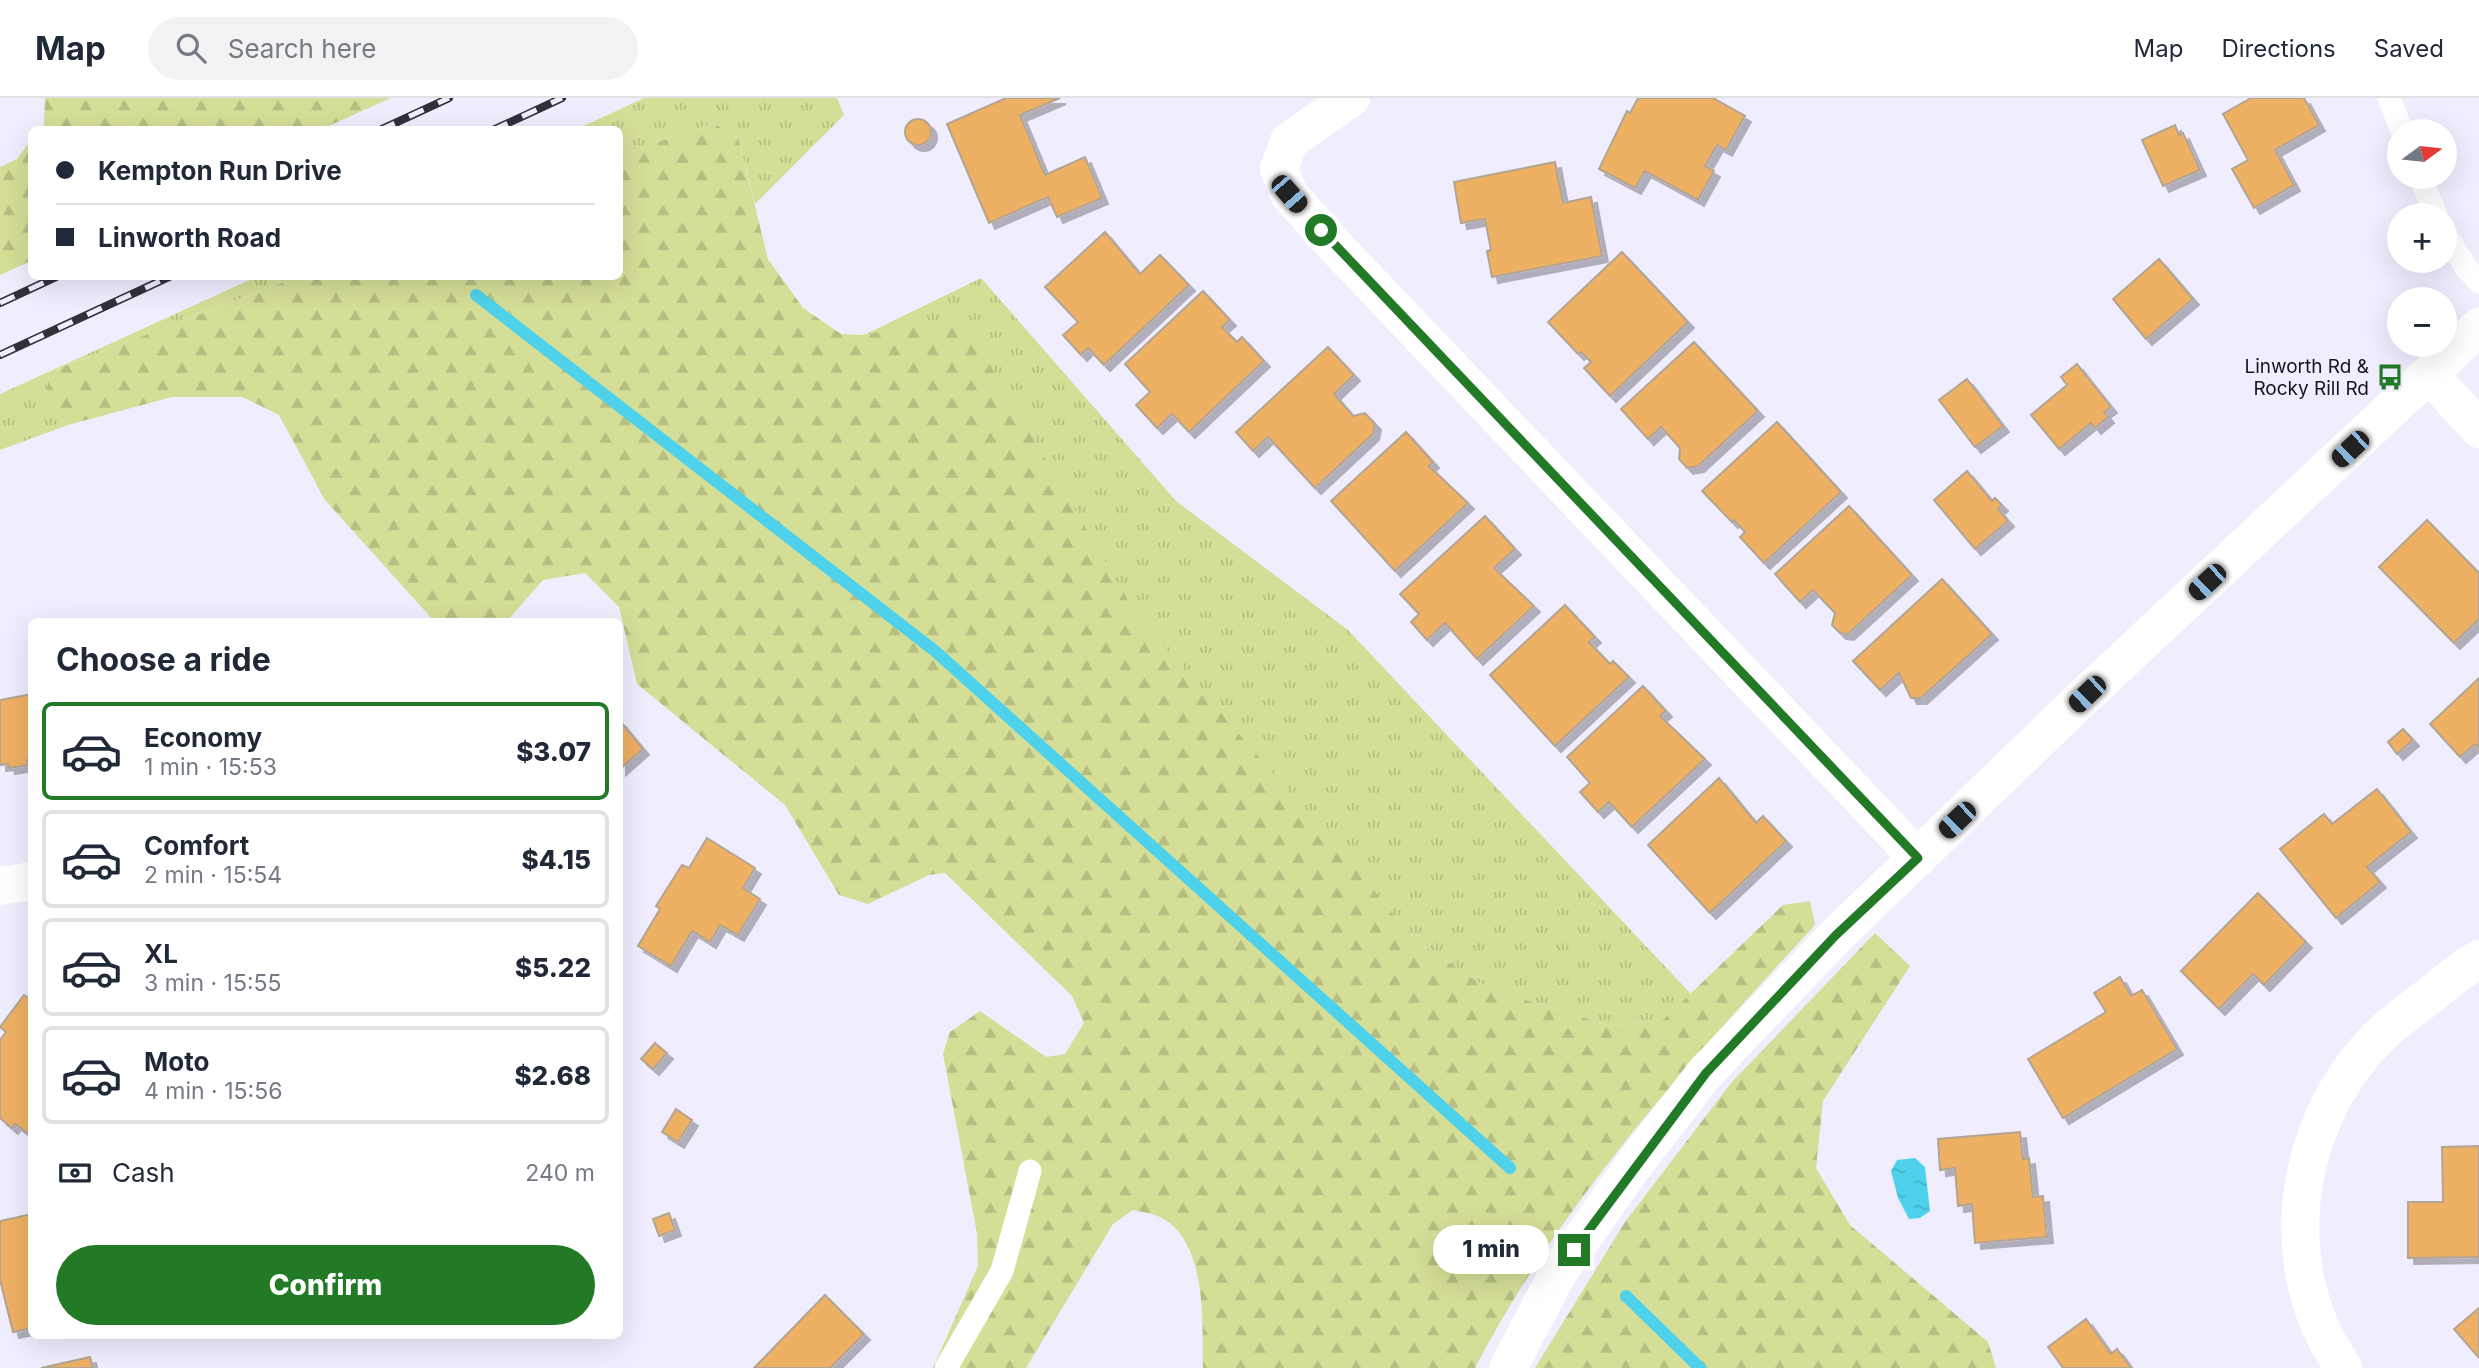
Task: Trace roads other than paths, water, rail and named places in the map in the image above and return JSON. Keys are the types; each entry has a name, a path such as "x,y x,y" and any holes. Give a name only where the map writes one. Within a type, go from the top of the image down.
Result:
{"street":[{"path":"1351,98 1289,141 1279,169 1289,194 1337,248 1918,858"},
{"path":"1508,1368 1559,1271 1633,1166 1706,1073 1836,935 2081,699 2479,327"},
{"path":"2430,375 2479,429"},
{"path":"0,886 28,882"},
{"path":"2343,1368 2319,1325 2304,1273 2300,1220 2310,1152 2337,1091 2370,1046 2402,1017 2479,959"}],"lane":[{"path":"2389,98 2397,119"},
{"path":"2457,253 2479,282"},
{"path":"946,1368 1002,1271 1030,1171"}],"water":[{"path":"1915,1158 1925,1167 1930,1211 1920,1218 1909,1219 1898,1198 1891,1171 1897,1160"}],"waterway":[{"path":"476,295 935,651 1510,1168"},
{"path":"1626,1296 1700,1368"}],"railway":[{"path":"389,126 449,98"},
{"path":"502,126 562,98"},
{"path":"0,303 49,280"},
{"path":"0,355 162,280"}],"place":[{"name":"Linworth Rd & Rocky Rill Rd","path":"2390,377"}]}
